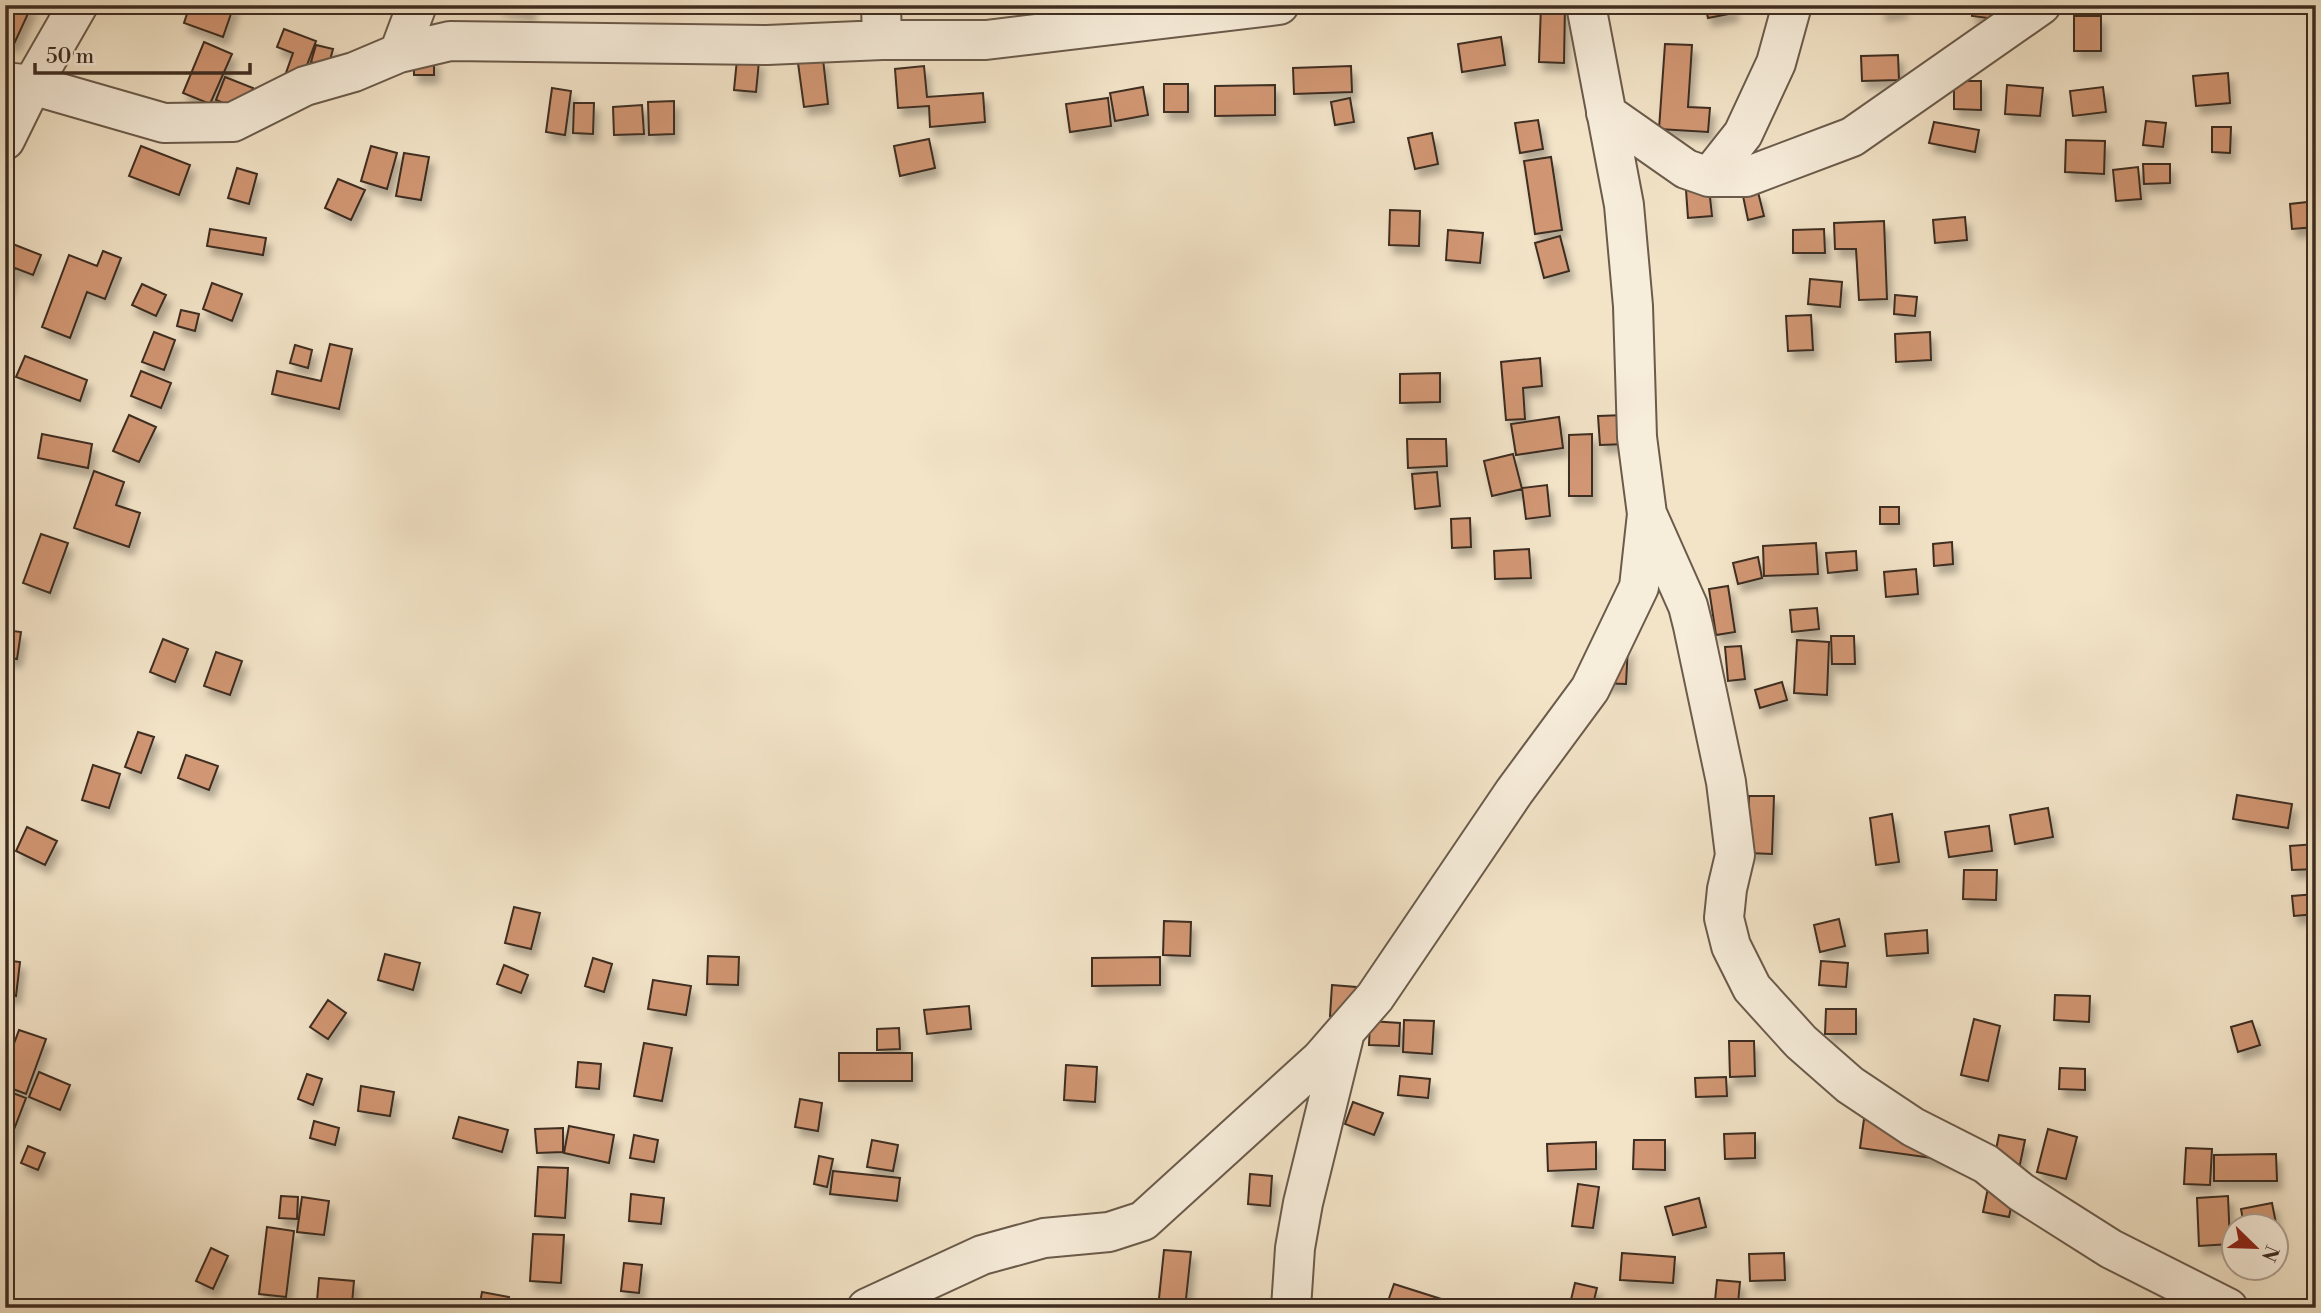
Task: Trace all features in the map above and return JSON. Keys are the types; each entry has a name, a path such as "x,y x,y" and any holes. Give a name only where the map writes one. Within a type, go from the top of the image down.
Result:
{"street":[{"path":"5,140 19,83 78,5"},
{"path":"399,53 417,5"},
{"path":"19,83 164,123 233,122 305,86 354,72 399,53 450,41 767,45 881,22 986,40 1279,5"},
{"path":"867,1308 982,1255 1044,1238 1109,1232 1143,1221 1321,1059 1376,996 1514,792 1590,689 1639,587 1647,514 1637,437 1633,306 1624,205 1586,5"},
{"path":"1709,177 1743,134 1776,63 1792,5"},
{"path":"1606,113 1686,169 1709,177 1746,177 1853,137 2041,5"},
{"path":"1647,514 1688,606 1693,625 1726,782 1735,855 1724,918 1731,946 1752,988 1801,1042 1850,1085 1913,1127 1986,1164 2021,1192 2209,1305"},
{"path":"1291,1308 1295,1248 1303,1203 1346,1031"}],"building":[{"path":"8,5 32,5 14,44 5,40 5,11"},
{"path":"190,5 234,5 223,37 184,23"},
{"path":"499,5 532,5 530,13"},
{"path":"1541,5 1565,5 1564,63 1539,62"},
{"path":"1705,5 1733,5 1734,13 1708,18"},
{"path":"1881,5 1902,5 1903,10 1882,13"},
{"path":"1973,5 2005,5 2003,20 1972,16"},
{"path":"2074,16 2101,16 2101,51 2074,51"},
{"path":"284,29 316,41 298,89 282,84 293,53 277,47"},
{"path":"1501,37 1505,65 1462,72 1458,44"},
{"path":"204,42 232,54 210,104 183,93"},
{"path":"1665,44 1692,45 1688,107 1710,108 1708,132 1659,129"},
{"path":"316,45 333,49 328,67 311,62"},
{"path":"1898,55 1899,80 1862,81 1861,56"},
{"path":"434,59 434,75 414,75 414,60"},
{"path":"737,59 759,61 756,92 734,90"},
{"path":"823,59 828,104 804,107 798,63"},
{"path":"924,66 927,97 983,93 985,122 930,127 929,106 898,108 895,69"},
{"path":"1351,66 1352,92 1294,94 1293,68"},
{"path":"2228,73 2230,103 2196,106 2193,76"},
{"path":"225,77 253,88 244,111 216,100"},
{"path":"1954,81 1981,81 1981,110 1954,109"},
{"path":"1164,84 1188,84 1188,112 1164,112"},
{"path":"1275,85 1275,115 1215,116 1215,86"},
{"path":"2007,85 2043,88 2040,116 2005,114"},
{"path":"1143,87 1148,115 1115,121 1110,93"},
{"path":"2103,87 2106,112 2073,116 2070,91"},
{"path":"552,88 571,91 565,135 546,132"},
{"path":"1108,98 1111,126 1070,132 1066,104"},
{"path":"1350,98 1354,122 1335,125 1331,102"},
{"path":"674,101 674,134 649,135 648,102"},
{"path":"574,103 594,103 593,134 573,133"},
{"path":"642,105 644,134 614,135 613,107"},
{"path":"1538,120 1543,149 1520,153 1515,123"},
{"path":"2146,121 2166,123 2163,147 2143,145"},
{"path":"1934,122 1979,130 1975,152 1929,143"},
{"path":"2212,127 2231,127 2230,153 2212,152"},
{"path":"1432,133 1438,164 1415,169 1408,138"},
{"path":"929,139 935,168 900,176 894,146"},
{"path":"2066,140 2105,141 2104,174 2065,172"},
{"path":"141,146 190,165 179,195 129,176"},
{"path":"371,146 397,153 387,189 361,181"},
{"path":"404,153 429,157 421,200 396,196"},
{"path":"1551,157 1562,230 1535,234 1524,161"},
{"path":"2143,164 2170,164 2170,183 2144,184"},
{"path":"2138,167 2141,199 2116,201 2113,170"},
{"path":"237,168 257,174 249,204 228,198"},
{"path":"338,179 365,190 351,220 325,208"},
{"path":"1709,188 1712,216 1688,218 1686,190"},
{"path":"1758,192 1764,216 1748,220 1743,196"},
{"path":"2316,201 2316,227 2292,229 2290,204"},
{"path":"1390,210 1420,211 1419,246 1389,245"},
{"path":"1965,217 1967,240 1935,243 1933,220"},
{"path":"1884,221 1887,299 1859,300 1856,249 1835,249 1834,223"},
{"path":"210,229 266,238 263,255 207,246"},
{"path":"1824,229 1825,253 1793,253 1793,230"},
{"path":"1448,230 1483,233 1480,263 1446,260"},
{"path":"1560,236 1569,271 1544,278 1535,243"},
{"path":"5,241 41,255 33,275 15,268 6,292"},
{"path":"103,251 121,258 105,299 87,292 70,338 42,327 69,255 97,266"},
{"path":"1810,279 1842,282 1840,307 1808,304"},
{"path":"212,283 242,294 232,321 203,309"},
{"path":"142,284 166,295 156,316 132,305"},
{"path":"1895,295 1917,297 1915,316 1894,314"},
{"path":"181,310 199,314 195,331 177,326"},
{"path":"1811,315 1813,350 1788,351 1786,316"},
{"path":"154,332 175,340 164,370 142,362"},
{"path":"1930,332 1931,360 1896,362 1895,334"},
{"path":"330,344 352,349 339,409 272,394 277,371 321,381"},
{"path":"295,345 312,350 308,368 290,363"},
{"path":"25,356 87,380 80,401 16,377"},
{"path":"1540,358 1542,386 1523,388 1525,419 1506,420 1501,362"},
{"path":"141,371 171,383 161,408 131,396"},
{"path":"1440,373 1440,402 1400,403 1400,374"},
{"path":"129,415 156,427 139,462 113,451"},
{"path":"1625,415 1627,444 1600,445 1598,416"},
{"path":"1559,417 1563,448 1516,455 1511,424"},
{"path":"42,434 92,444 88,468 38,458"},
{"path":"1592,434 1592,496 1569,496 1569,435"},
{"path":"1407,439 1446,439 1447,466 1408,468"},
{"path":"1513,454 1522,489 1492,496 1484,461"},
{"path":"94,471 124,482 116,505 140,513 129,547 74,528"},
{"path":"1437,472 1440,506 1415,509 1412,474"},
{"path":"1547,485 1550,516 1526,519 1522,488"},
{"path":"1880,507 1899,507 1899,524 1880,524"},
{"path":"1470,518 1471,547 1452,548 1451,519"},
{"path":"41,534 68,543 50,593 23,583"},
{"path":"1952,542 1953,564 1934,566 1933,544"},
{"path":"1816,543 1818,574 1764,576 1763,546"},
{"path":"1529,549 1531,578 1495,579 1494,551"},
{"path":"1856,551 1857,570 1828,573 1826,553"},
{"path":"1758,557 1762,578 1738,584 1733,563"},
{"path":"1916,569 1918,594 1886,597 1884,572"},
{"path":"1728,586 1735,632 1716,635 1709,589"},
{"path":"1817,608 1819,629 1792,632 1790,610"},
{"path":"5,630 21,632 17,659 5,657"},
{"path":"1831,636 1854,636 1855,664 1832,664"},
{"path":"163,639 188,649 175,682 150,672"},
{"path":"1797,640 1829,642 1827,695 1794,693"},
{"path":"1628,646 1626,684 1598,683"},
{"path":"1741,646 1745,679 1728,681 1725,647"},
{"path":"216,652 242,661 230,695 204,686"},
{"path":"1782,682 1787,700 1760,708 1755,690"},
{"path":"138,732 154,737 141,773 125,767"},
{"path":"186,755 218,766 209,790 178,778"},
{"path":"93,765 120,774 109,808 82,800"},
{"path":"2237,795 2292,804 2288,828 2233,819"},
{"path":"1749,796 1774,796 1772,854 1748,853"},
{"path":"2048,808 2053,837 2015,844 2010,815"},
{"path":"1892,814 1899,862 1876,865 1870,818"},
{"path":"1989,826 1992,851 1949,857 1945,832"},
{"path":"27,827 57,841 45,865 16,851"},
{"path":"2316,844 2316,869 2292,870 2290,846"},
{"path":"1964,870 1997,870 1996,900 1963,899"},
{"path":"2316,894 2316,914 2294,916 2292,896"},
{"path":"514,907 540,913 531,949 505,943"},
{"path":"1839,919 1845,946 1820,952 1814,925"},
{"path":"1164,921 1191,922 1190,956 1163,955"},
{"path":"1927,930 1928,953 1887,956 1885,934"},
{"path":"385,954 420,963 413,990 378,980"},
{"path":"708,956 739,957 738,985 707,984"},
{"path":"1160,957 1160,985 1092,986 1092,958"},
{"path":"593,958 612,964 604,992 585,986"},
{"path":"5,960 20,962 16,996 5,994"},
{"path":"1821,961 1848,963 1846,987 1819,985"},
{"path":"504,965 528,975 521,993 497,984"},
{"path":"653,980 691,986 686,1015 648,1009"},
{"path":"1332,985 1356,987 1354,1017 1330,1016"},
{"path":"2055,995 2090,996 2089,1022 2054,1020"},
{"path":"328,1000 346,1013 328,1039 310,1027"},
{"path":"969,1006 971,1029 927,1034 924,1010"},
{"path":"1826,1009 1856,1009 1856,1034 1825,1034"},
{"path":"1974,1019 2000,1026 1988,1081 1961,1075"},
{"path":"1404,1020 1434,1021 1432,1054 1403,1052"},
{"path":"1370,1021 1400,1023 1399,1046 1369,1045"},
{"path":"2252,1021 2260,1045 2238,1052 2231,1027"},
{"path":"899,1028 900,1049 877,1050 877,1029"},
{"path":"19,1030 46,1039 26,1094 5,1086 5,1068"},
{"path":"1729,1041 1754,1041 1755,1076 1730,1077"},
{"path":"644,1043 672,1048 662,1101 634,1096"},
{"path":"839,1053 912,1053 912,1081 839,1081"},
{"path":"578,1062 601,1064 599,1089 576,1087"},
{"path":"1066,1065 1097,1067 1095,1102 1064,1100"},
{"path":"2060,1068 2085,1069 2085,1090 2059,1089"},
{"path":"39,1072 70,1085 60,1110 29,1097"},
{"path":"307,1074 322,1079 313,1105 298,1099"},
{"path":"1400,1076 1430,1079 1428,1098 1398,1095"},
{"path":"1726,1077 1727,1096 1696,1097 1695,1078"},
{"path":"361,1086 394,1092 390,1116 358,1111"},
{"path":"5,1090 26,1098 5,1153"},
{"path":"800,1099 822,1103 818,1131 795,1127"},
{"path":"1353,1102 1383,1113 1374,1135 1345,1124"},
{"path":"459,1117 508,1130 502,1152 453,1138"},
{"path":"1864,1119 1958,1133 1954,1161 1860,1148"},
{"path":"314,1121 339,1128 335,1145 310,1138"},
{"path":"569,1126 614,1135 609,1163 564,1153"},
{"path":"563,1128 563,1152 537,1153 535,1129"},
{"path":"2048,1129 2077,1137 2066,1179 2037,1172"},
{"path":"1755,1133 1755,1158 1725,1159 1724,1134"},
{"path":"634,1135 658,1140 654,1162 630,1158"},
{"path":"1999,1135 2025,1140 2009,1217 1983,1212"},
{"path":"872,1140 898,1145 893,1171 867,1167"},
{"path":"1634,1140 1665,1140 1665,1170 1633,1169"},
{"path":"1596,1142 1596,1169 1548,1171 1547,1144"},
{"path":"28,1146 45,1153 38,1170 21,1163"},
{"path":"2186,1148 2212,1149 2210,1185 2184,1184"},
{"path":"2276,1154 2277,1181 2214,1181 2214,1155"},
{"path":"819,1156 833,1159 827,1187 814,1184"},
{"path":"538,1167 568,1168 565,1218 535,1216"},
{"path":"833,1171 900,1178 897,1201 830,1194"},
{"path":"1250,1174 1272,1176 1270,1206 1248,1204"},
{"path":"1578,1184 1599,1187 1593,1228 1572,1226"},
{"path":"631,1194 664,1198 661,1224 629,1221"},
{"path":"281,1196 298,1197 297,1219 279,1218"},
{"path":"2228,1196 2229,1212 2220,1212 2220,1245 2199,1246 2197,1198"},
{"path":"302,1197 329,1201 324,1235 297,1232"},
{"path":"1699,1198 1706,1227 1673,1235 1665,1207"},
{"path":"2272,1203 2274,1212 2242,1212 2241,1209"},
{"path":"267,1227 294,1231 286,1297 259,1294"},
{"path":"533,1234 564,1235 561,1283 530,1281"},
{"path":"211,1248 228,1256 213,1289 196,1281"},
{"path":"1164,1250 1191,1252 1185,1308 1158,1308"},
{"path":"1622,1253 1675,1257 1673,1283 1620,1280"},
{"path":"1784,1253 1785,1280 1750,1281 1749,1254"},
{"path":"624,1263 642,1265 639,1293 621,1291"},
{"path":"319,1278 354,1281 352,1303 317,1301"},
{"path":"1717,1280 1740,1282 1738,1303 1715,1301"},
{"path":"1575,1283 1597,1288 1592,1308 1569,1308"},
{"path":"1394,1284 1460,1305 1459,1308 1401,1308 1387,1304"},
{"path":"482,1292 509,1297 507,1308 479,1308"}]}
